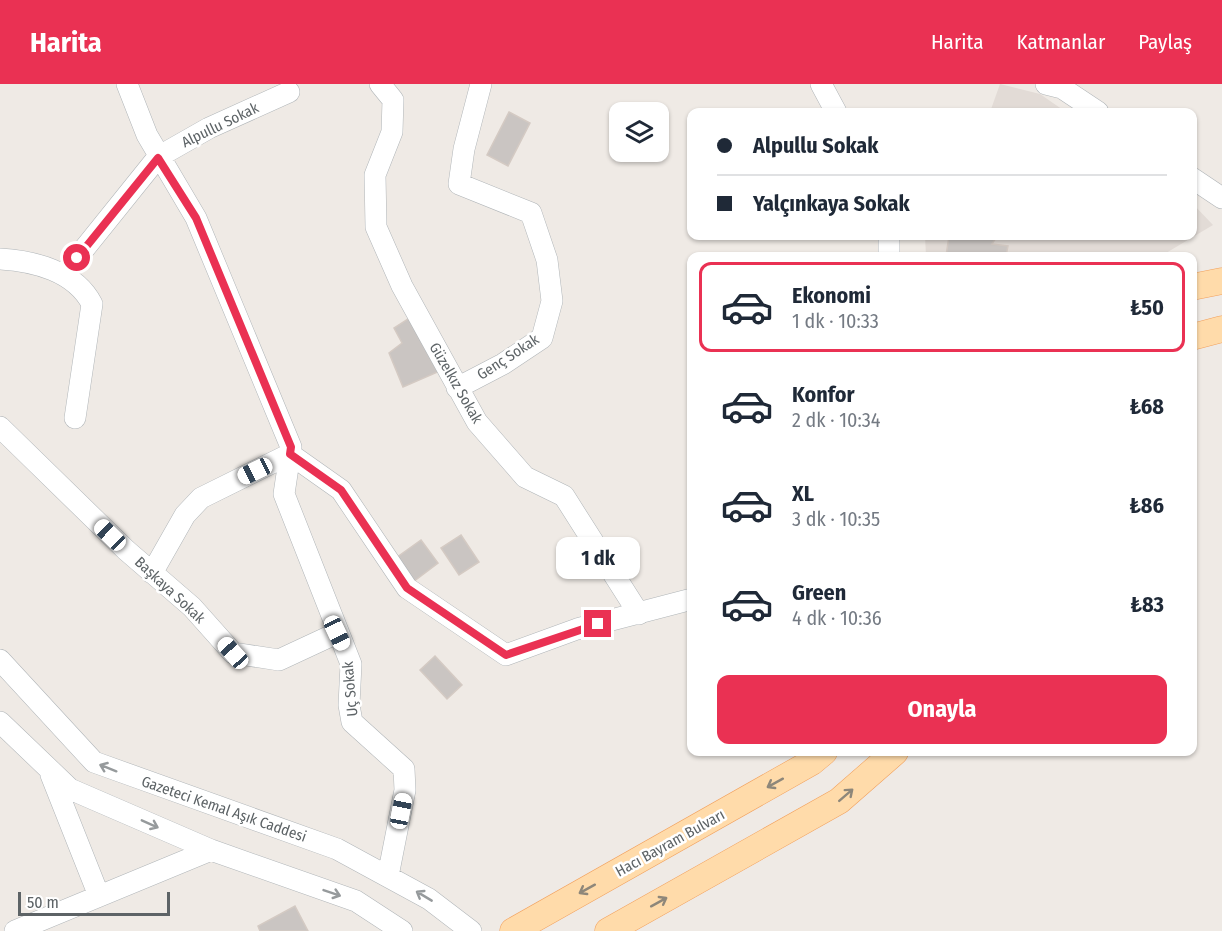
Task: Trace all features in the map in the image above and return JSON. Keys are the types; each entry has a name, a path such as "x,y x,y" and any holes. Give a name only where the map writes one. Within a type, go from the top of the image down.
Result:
{"main road":[{"path":"1197,286 1222,281"},
{"path":"1197,336 1222,329"},
{"name":"Hacı Bayram Bulvarı","path":"513,931 819,756"},
{"path":"608,931 839,801 890,756"}],"street":[{"path":"127,84 158,158 196,218 291,447 290,454"},
{"name":"Güzelkız Sokak","path":"380,84 393,100 393,132 375,176 376,227 402,286 477,422 525,477 564,496 639,614"},
{"name":"Genç Sokak","path":"457,388 542,338 552,301 548,260 531,213 459,184 464,149 481,84"},
{"path":"820,84 834,108"},
{"path":"1046,84 1062,88 1092,108"},
{"name":"Alpullu Sokak","path":"64,274 158,158 209,128 289,92"},
{"path":"1197,181 1222,198"},
{"path":"0,259 18,260 64,274 84,289 92,304 75,418"},
{"name":"Başkaya Sokak","path":"0,427 46,474 152,573 192,607 233,653 279,660 337,633"},
{"path":"152,573 185,515 201,498 290,454"},
{"path":"290,454 341,490 407,588 506,655 577,629 687,600"},
{"name":"Uç Sokak","path":"290,454 284,494 351,664 349,705 352,722 404,769 405,790 388,876"},
{"name":"Gazeteci Kemal Aşık Caddesi","path":"0,660 94,762 337,849 429,899 471,931"},
{"path":"1,724 70,789 211,850 356,901 402,931"},
{"path":"49,769 99,897"},
{"path":"15,931 211,850"}],"shaded area":[{"path":"1000,84 1040,94 1060,108 991,108"},
{"path":"1197,208 1213,225 1197,235"},
{"path":"925,240 1188,240 1168,252 926,252"}],"building":[{"path":"509,112 530,123 508,166 487,155"},
{"path":"948,240 994,240 992,244 1008,246 1007,252 947,252"},
{"path":"411,317 440,371 403,387 389,353 402,343 394,328"},
{"path":"461,535 479,562 459,575 441,548"},
{"path":"421,540 438,563 413,582 396,558"},
{"path":"435,656 462,685 447,699 420,670"},
{"path":"295,906 308,931 260,931 258,926"}],"route":[{"path":"77,258 158,158 196,218 258,364 291,447 290,454 341,490 407,588 506,655 577,629 598,624"}]}
